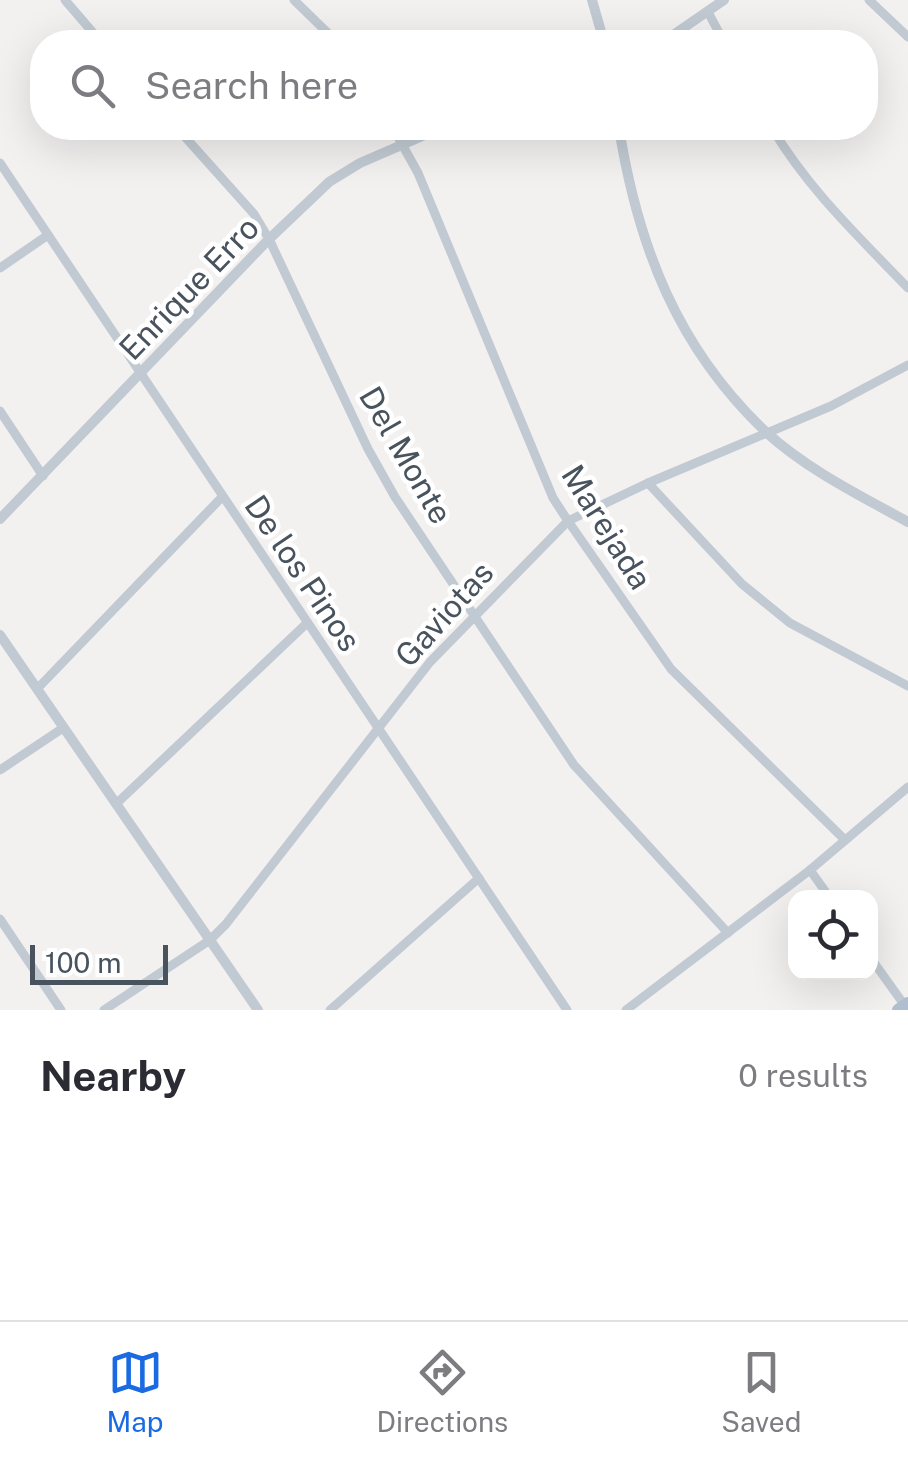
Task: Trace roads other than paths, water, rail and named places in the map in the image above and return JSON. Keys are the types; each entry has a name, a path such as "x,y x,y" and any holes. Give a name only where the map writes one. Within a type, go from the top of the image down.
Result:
{"street":[{"path":"65,0 91,30"},
{"path":"294,0 325,30"},
{"path":"592,0 601,30"},
{"path":"681,30 724,0"},
{"path":"868,0 908,36"},
{"path":"708,12 718,30"},
{"name":"Del Monte","path":"188,140 254,214 270,238 368,450 574,765 728,933"},
{"name":"Enrique Erro","path":"0,519 270,238 329,182 360,162 408,140"},
{"path":"621,140 630,196 644,244 668,300 704,359 768,434 818,469 908,522"},
{"path":"779,140 827,204 908,288"},
{"name":"Marejada","path":"402,142 553,498 671,669 844,839"},
{"name":"De los Pinos","path":"0,163 567,1010"},
{"path":"0,268 48,234"},
{"name":"Gaviotas","path":"104,1010 210,940 226,924 430,662 568,521 831,406 908,365"},
{"path":"0,412 43,476"},
{"path":"648,483 742,584 790,623 908,686"},
{"path":"37,689 222,497"},
{"path":"116,804 308,622"},
{"path":"0,634 258,1010"},
{"path":"0,770 63,728"},
{"path":"626,1010 810,870 908,787"},
{"path":"810,870 824,890"},
{"path":"330,1010 479,878"},
{"path":"0,919 62,1010"},
{"path":"878,968 904,1006"}]}
